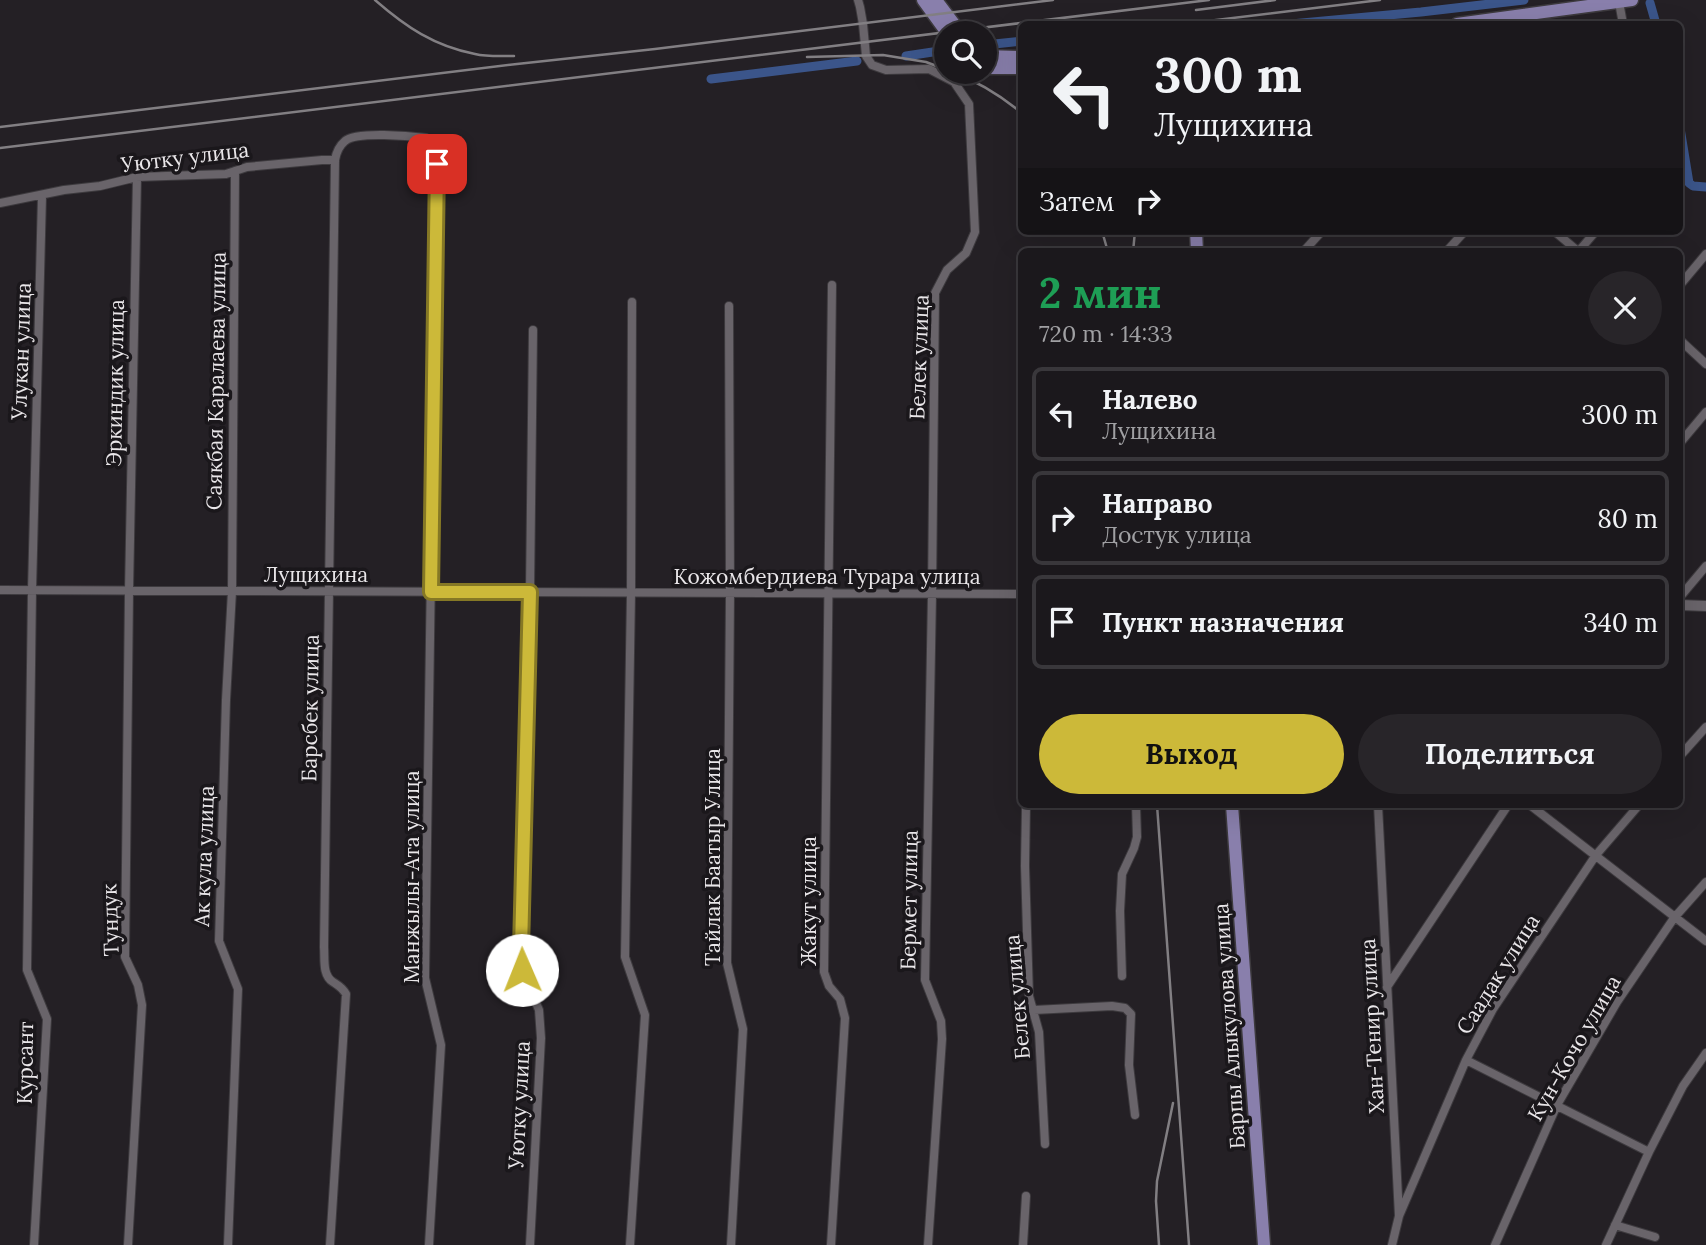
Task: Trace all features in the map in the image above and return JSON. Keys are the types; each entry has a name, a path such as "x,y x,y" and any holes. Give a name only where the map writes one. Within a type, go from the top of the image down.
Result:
{"main road":[{"path":"923,0 938,21"},
{"path":"937,0 952,21"},
{"path":"1479,21 1625,1"},
{"path":"997,57 1018,57"},
{"path":"997,68 1018,68"},
{"name":"Барпы Алыкулова улица","path":"1232,808 1264,1245"}],"street":[{"name":"Белек улица","path":"858,0 866,56 872,65 887,70 929,69 954,82 969,104 975,232 965,253 947,270 935,293 932,594"},
{"path":"1623,21 1625,1"},
{"name":"Манжылы-Ата улица","path":"335,160 336,153 346,140 358,135 426,138 435,143 437,164 425,978 441,1045 429,1245"},
{"name":"Уютку улица","path":"0,203 137,177 226,174 247,167 335,160"},
{"name":"Барсбек улица","path":"330,1245 346,994 341,986 326,975 324,947 335,160"},
{"name":"Саякбая Каралаева улица","path":"232,591 235,171"},
{"name":"Эркиндик улица","path":"129,591 137,177"},
{"name":"Улукан улица","path":"32,590 43,196"},
{"path":"1307,248 1318,235"},
{"path":"1450,248 1461,235"},
{"path":"1559,235 1573,248"},
{"path":"1683,281 1706,254"},
{"name":"Жакут улица","path":"831,1245 845,1018 839,999 829,986 824,972 832,285"},
{"path":"630,1245 645,1015 625,957 631,593 632,302"},
{"name":"Тайлак Баатыр Улица","path":"729,306 727,963 743,1029 731,1245"},
{"name":"Уютку улица","path":"530,1245 541,1038 539,1010 522,970 521,949 533,330"},
{"path":"1683,343 1706,364"},
{"path":"1683,439 1706,412"},
{"path":"1683,593 1706,566"},
{"name":"Лущихина","path":"0,590 631,593"},
{"name":"Курсант","path":"32,590 27,970 47,1019 34,1245"},
{"name":"Тундук","path":"128,1245 142,1005 138,985 125,957 129,591"},
{"name":"Ак кула улица","path":"228,1245 238,989 219,941 232,591"},
{"name":"Кожомбердиева Турара улица","path":"631,593 1018,594"},
{"name":"Бермет улица","path":"928,1245 942,1039 941,1021 925,980 932,594"},
{"path":"1683,605 1706,606"},
{"path":"1683,753 1706,727"},
{"name":"Белек улица","path":"1026,808 1029,983 1039,1031 1045,1144"},
{"path":"1122,976 1122,874 1138,838 1136,808"},
{"name":"Хан-Тенир улица","path":"1378,808 1399,1216 1392,1245"},
{"path":"1387,988 1506,808"},
{"path":"1534,808 1706,942"},
{"name":"Саадак улица","path":"1399,1216 1466,1060 1493,1009 1596,855 1636,808"},
{"name":"Кун-Кочо улица","path":"1495,1245 1557,1105 1617,1002 1674,918 1706,882"},
{"path":"1034,1010 1112,1006 1125,1008 1130,1014 1129,1065 1135,1115"},
{"path":"1606,1245 1683,1086 1706,1053"},
{"path":"1466,1060 1649,1152"},
{"path":"1023,1245 1026,1196"},
{"path":"1615,1225 1655,1237"}],"waterway":[{"path":"1324,21 1524,0"},
{"path":"1650,3 1655,21"},
{"path":"997,44 1018,41"},
{"path":"906,56 934,52"},
{"path":"711,79 857,61"},
{"path":"1683,146 1689,183 1706,187"}],"railway":[{"path":"375,0 409,27 446,46 480,55 514,56"},
{"path":"0,127 1053,0"},
{"path":"1037,21 1209,0"},
{"path":"1196,10 1275,0"},
{"path":"1208,21 1380,0"},
{"path":"0,148 1018,23"},
{"path":"807,57 883,55 934,65"},
{"path":"978,84 1018,110"},
{"path":"1103,235 1107,248"},
{"path":"1133,248 1135,235"},
{"path":"1157,808 1189,1245"},
{"path":"1159,1245 1157,1181 1173,1103"}],"route":[{"path":"437,164 431,592 530,592 522,970"}]}
